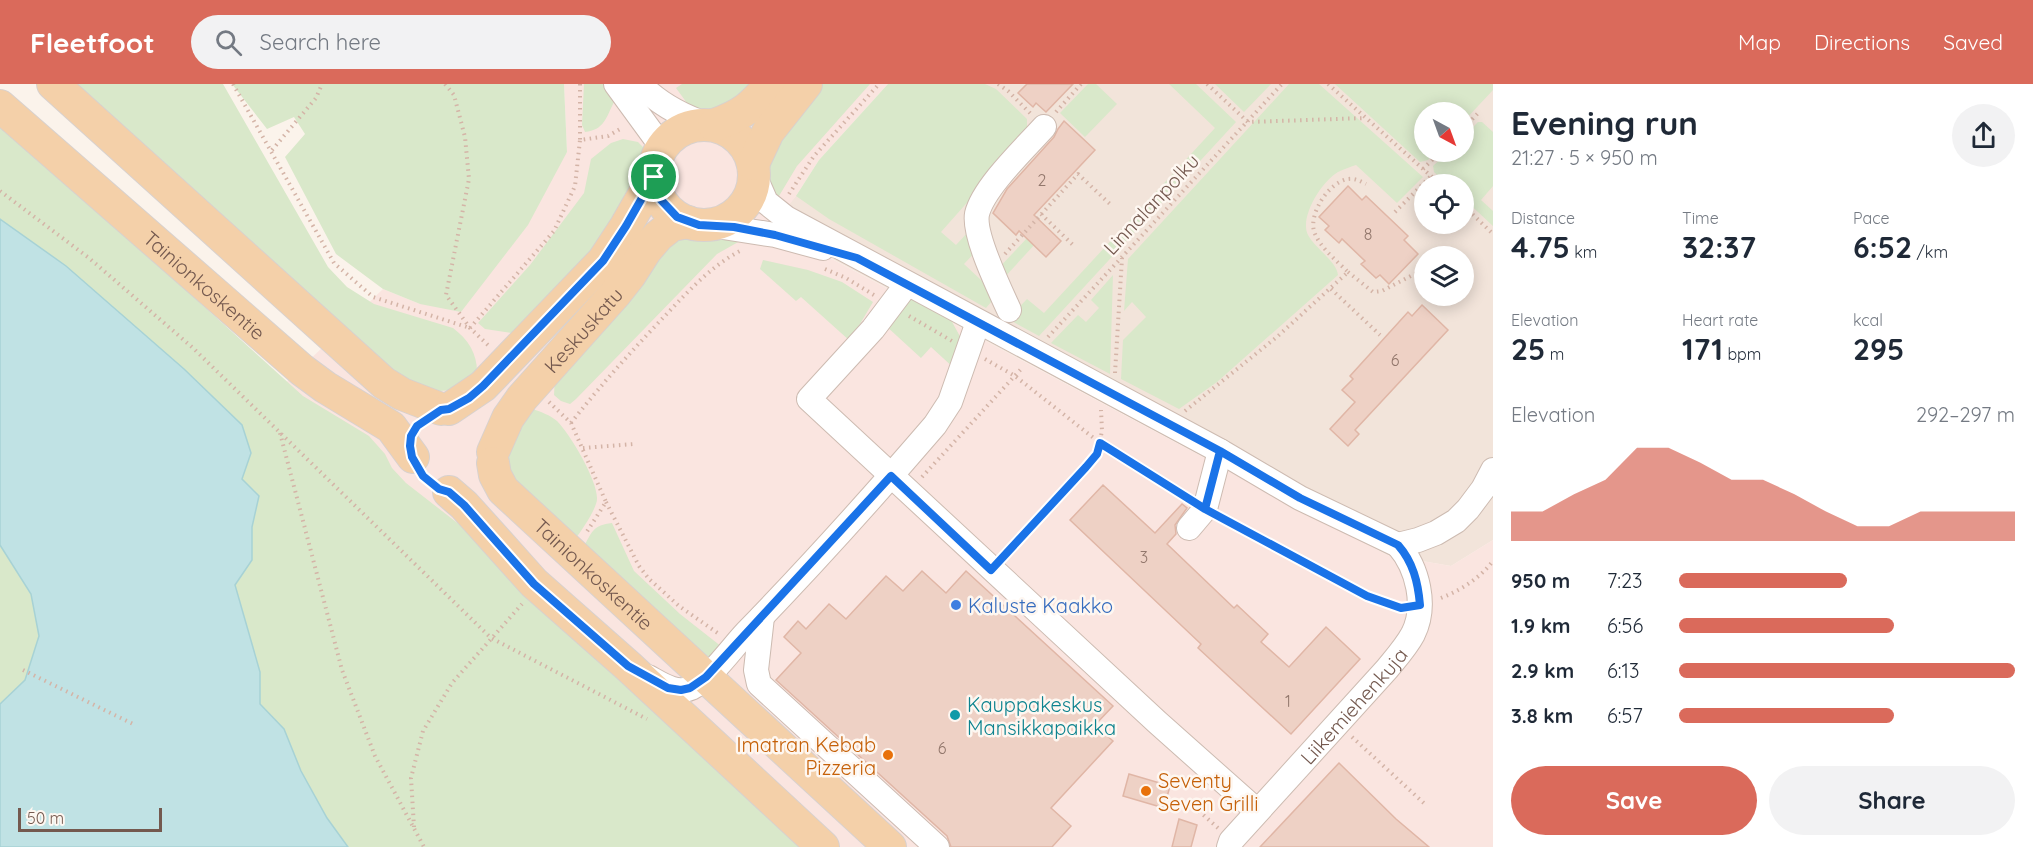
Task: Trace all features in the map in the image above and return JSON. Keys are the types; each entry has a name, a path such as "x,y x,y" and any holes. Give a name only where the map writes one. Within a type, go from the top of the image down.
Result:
{"main road":[{"path":"53,84 384,383 402,394 445,409 462,412 482,426 488,434 493,458 489,474 480,483 464,491 449,492 430,484 412,457 411,436 417,426 445,409"},
{"path":"711,125 738,116 754,104 771,84"},
{"path":"754,170 748,150 739,138 727,130 711,125 699,125 685,128 672,136 662,147 656,162 654,177 661,200 677,217 699,223 729,218 737,213 750,197 754,170 768,132 806,84"},
{"name":"Tainionkoskentie","path":"0,106 302,370 325,387 391,427 412,457"},
{"name":"Keskuskatu","path":"445,409 483,386 603,261 654,177"},
{"name":"Keskuskatu","path":"493,458 508,418 522,398 615,294 658,236 672,225 699,223"},
{"name":"Tainionkoskentie","path":"493,458 495,475 503,490 890,847"},
{"path":"449,492 464,505 534,584 628,666 823,847"}],"street":[{"path":"616,84 662,147"},
{"path":"640,84 665,106 686,117 711,125"},
{"path":"1009,310 992,271 977,216 984,195 1044,127"},
{"path":"754,170 766,202 777,212 857,258 1220,451 1300,498 1398,545 1418,540 1456,521 1483,489 1493,470"},
{"path":"699,223 759,232 857,258"},
{"path":"907,284 873,329 809,399 991,570 1257,811"},
{"path":"628,666 668,688 681,690 690,688 706,677 935,425 950,402 978,322"},
{"path":"1189,528 1205,509 1220,451"},
{"name":"Liikemiehenkuja","path":"1229,847 1231,841 1257,811 1406,646 1414,632 1420,605 1418,587 1408,557 1398,545"},
{"path":"762,617 756,670 759,684 937,847"}],"path":[{"path":"233,84 334,263 373,297 470,328"},
{"path":"272,150 316,98 322,84"},
{"path":"445,84 454,95 465,137 469,179 446,295 470,328 489,346"},
{"path":"470,328 554,231 575,186 580,140 580,84"},
{"path":"777,212 814,156 879,84"},
{"path":"998,84 1044,127 1081,84"},
{"path":"1207,84 1248,122 1366,118"},
{"name":"Linnalanpolku","path":"1042,344 1282,84"},
{"path":"1328,84 1429,174"},
{"path":"1474,117 1479,112"},
{"path":"580,140 608,136 626,125"},
{"path":"1423,169 1430,162"},
{"path":"992,271 1078,174 1111,205"},
{"path":"1366,184 1355,179 1346,179 1335,186 1317,207 1314,231 1321,243 1348,272 1372,292 1382,291 1414,274"},
{"path":"0,191 89,258 193,348 491,638 654,723"},
{"path":"1395,212 1414,193"},
{"path":"1041,214 1072,245"},
{"path":"1474,216 1493,234"},
{"path":"571,423 607,377 680,300 723,260 747,247 759,232"},
{"path":"1115,379 1122,257"},
{"path":"821,267 846,278 1015,376 1100,443 1205,509 1367,596 1401,608 1420,605 1458,591 1489,567 1493,561"},
{"path":"1177,417 1244,365 1348,272"},
{"path":"1330,289 1380,335"},
{"path":"544,397 571,423 606,502 639,566 649,579 679,606 734,646"},
{"path":"279,432 342,670 375,756 424,847"},
{"path":"991,570 1086,467 1097,454 1100,443"},
{"path":"583,448 634,444"},
{"path":"582,540 606,502"},
{"path":"414,831 411,778 423,731 452,683 525,600"},
{"path":"23,670 135,725"},
{"path":"1345,730 1427,806"}],"shaded area":[{"path":"564,84 888,84 819,160 796,196 772,227 1387,555 1451,566 1493,540 1493,847 348,847 242,425 383,289 420,304 567,152"},
{"path":"888,84 1493,84 1493,540 1451,566 1387,555 771,226"}],"green space":[{"path":"68,84 223,84 328,267 347,287 374,304 453,328 471,348 476,361 477,375 452,389 435,391 419,387 389,371"},
{"path":"232,84 564,84 567,152 528,225 461,312 420,304 383,289 336,254 285,157 305,134 294,117 267,129"},
{"path":"584,84 604,84 614,102 600,126 585,132 582,125"},
{"path":"682,84 762,84 717,115 692,110 676,88"},
{"path":"818,84 870,84 797,166 776,201 765,183 764,165"},
{"path":"888,84 985,84 996,89 1027,119 1027,135 941,232 956,245 969,231 983,244 964,264 997,295 986,308 829,219 796,196 819,160"},
{"path":"1088,84 1096,84 1117,104 1085,137 1060,113"},
{"path":"1169,84 1196,84 1236,122 1039,336 1008,319 1027,299 1044,313 1215,128"},
{"path":"1215,84 1271,84 1244,112"},
{"path":"1289,84 1319,84 1420,174 1414,174 1414,186 1397,203 1356,165 1340,171 1325,183 1309,210 1306,227 1311,240 1334,265 1338,275 1217,382 1179,409 1121,379 1123,340 1146,317 1132,302 1124,311 1128,259"},
{"path":"1335,84 1493,84 1493,90 1474,110 1474,102 1414,102 1414,156"},
{"path":"1482,122 1493,132 1493,186 1481,200 1493,211 1493,226 1474,208 1474,174 1436,174 1434,172 1433,166 1437,162 1474,162 1474,126"},
{"path":"0,127 83,197 303,396 369,436 406,483 460,525 512,582 801,847 348,847 327,818 301,771 284,729 260,704 260,672 235,585 252,560 252,527 259,496 242,479 251,453 242,425 184,369 66,266 0,219"},
{"path":"623,139 638,142 645,149 638,175 592,256 512,333 485,329 478,323 530,265 584,193 591,159 611,143"},
{"path":"685,235 707,235 740,241 717,254 576,399 570,404 561,401 554,395 555,376 660,247"},
{"path":"1029,236 1036,243 1003,279 995,272"},
{"path":"763,260 808,270 842,282 873,302 850,341 801,297 796,301 760,269"},
{"path":"1113,275 1110,374 1051,343 1078,315 1086,322 1099,308 1091,300"},
{"path":"911,298 951,320 962,340 955,369 931,347 921,358 885,325 897,306"},
{"path":"533,409 551,417 562,427 576,447 593,481 596,503 575,539 520,491 507,470 508,444"},
{"path":"612,523 634,571 680,614 722,647 709,664 583,548 597,528"},
{"path":"0,545 31,594 39,636 25,680 0,704"}],"water":[{"path":"0,219 66,266 184,369 242,425 251,453 242,479 259,496 252,527 252,560 235,585 260,672 260,704 284,729 301,771 327,818 348,847 0,847 0,704 25,680 39,636 31,594 0,545"}],"building":[{"path":"1027,84 1073,84 1046,112 1036,103 1033,107 1018,93"},
{"path":"1064,121 1095,150 1034,215 1061,241 1046,257 1019,231 1016,235 993,213 1007,189 1054,137"},
{"path":"1348,186 1362,200 1366,196 1408,236 1404,240 1414,250 1414,258 1389,284 1380,275 1376,278 1361,264 1365,261 1342,239 1339,243 1325,230 1329,226 1319,217"},
{"path":"1423,306 1448,330 1355,430 1359,434 1348,446 1330,429 1355,402 1342,390 1353,379 1350,376 1408,312 1412,316"},
{"path":"1103,485 1155,533 1182,504 1187,508 1175,525 1176,534 1167,544 1234,608 1237,605 1268,634 1261,642 1289,667 1326,627 1360,659 1291,734 1198,648 1201,644 1070,520"},
{"name":"Kauppakeskus Mansikkapaikka","path":"922,571 946,593 966,571 1113,706 1095,725 1113,741 1051,808 1071,826 1052,847 951,847 947,836 776,680 801,653 784,637 798,621 806,629 829,604 846,619 886,576 903,591"},
{"path":"1339,763 1396,819 1429,847 1260,847"},
{"name":"Seventy Seven Grilli","path":"1129,774 1170,786 1164,808 1123,796"},
{"path":"1179,819 1197,825 1191,847 1172,847"}],"place":[{"name":"Kaluste Kaakko","path":"956,605"},
{"name":"Kauppakeskus Mansikkapaikka","path":"955,715"},
{"name":"Imatran Kebab Pizzeria","path":"888,755"},
{"name":"Seventy Seven Grilli","path":"1146,791"}],"route":[{"path":"654,177 603,261 567,301 500,371 469,398 449,409 441,410 417,426 411,436 410,446 418,469 430,484 449,492 464,505 534,584 628,666 668,688 681,690 690,688 706,677 891,476 991,570 1086,467 1097,454 1100,443 1205,509 1220,451 1300,498 1398,545 1408,557 1418,587 1420,605 1401,608 1367,596 1205,509 1220,451 857,258 775,235 734,227 699,225 677,217 661,200 654,177"}]}
